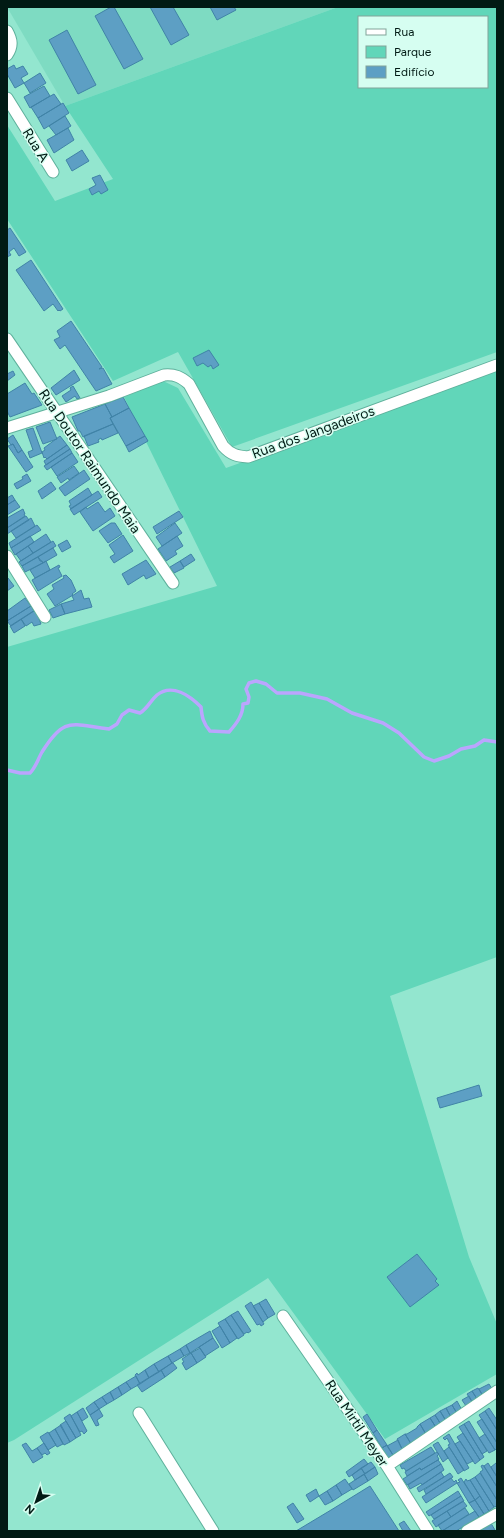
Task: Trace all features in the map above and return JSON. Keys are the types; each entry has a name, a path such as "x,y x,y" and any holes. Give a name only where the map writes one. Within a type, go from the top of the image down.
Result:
{"street":[{"path":"7,31 12,40 10,50 7,55"},
{"name":"Rua A","path":"7,98 52,172"},
{"name":"Rua Doutor Raimundo Maia","path":"7,339 173,583"},
{"name":"Rua dos Jangadeiros","path":"58,412 109,396 164,375 174,375 182,378 190,384 223,446 229,453 237,456 248,456 497,365"},
{"path":"7,428 58,412"},
{"path":"7,556 45,617"},
{"name":"Rua Mirtil Meyer","path":"283,1316 387,1466 428,1531"},
{"path":"387,1466 497,1391"},
{"path":"139,1413 214,1531"},
{"path":"467,1531 497,1514"}],"shaded area":[{"path":"7,7 338,7 65,106"}],"green space":[{"path":"338,7 497,7 497,352 232,447 178,352 113,381 7,219 7,125 55,201 113,179 65,106"},
{"path":"497,370 497,957 390,996 469,1257 497,1324 497,1374 385,1439 268,1278 14,1440 7,1443 7,647 217,586 124,397 163,381 178,388 226,468"}],"building":[{"path":"111,7 114,7 143,59 124,69 95,16"},
{"path":"150,7 173,7 189,35 171,45"},
{"path":"210,7 234,7 236,10 217,20"},
{"path":"67,30 96,85 78,94 49,40"},
{"path":"14,65 16,69 23,66 28,74 21,78 24,83 15,88 7,74 7,69"},
{"path":"40,73 46,83 30,93 24,83"},
{"path":"44,86 50,96 30,108 24,97"},
{"path":"54,94 61,104 38,118 31,107"},
{"path":"63,103 69,113 44,129 38,118"},
{"path":"65,116 71,126 56,135 49,126"},
{"path":"68,128 74,140 54,153 47,140"},
{"path":"82,150 89,161 72,171 66,160"},
{"path":"100,175 108,190 101,194 99,191 92,195 89,189 96,185 92,178"},
{"path":"10,228 26,252 19,256 14,248 9,252 11,255 7,257 7,230"},
{"path":"31,260 63,309 60,311 58,311 53,304 44,311 16,270"},
{"path":"71,321 102,367 99,369 103,368 112,384 96,391 65,345 60,349 54,340 60,337 57,331"},
{"path":"209,350 219,365 213,369 211,365 208,367 203,363 197,366 193,358"},
{"path":"74,370 80,380 56,395 51,388"},
{"path":"13,371 15,375 7,381 7,374"},
{"path":"25,383 42,405 10,417 7,411 7,394"},
{"path":"73,386 80,398 77,399 75,396 66,402 62,396 71,390 70,388"},
{"path":"123,397 129,408 112,417 105,404"},
{"path":"105,404 112,417 110,418 113,424 83,437 80,431 78,431 72,417"},
{"path":"129,408 145,436 126,446 110,418"},
{"path":"50,422 57,439 43,444 36,427"},
{"path":"113,424 118,433 102,440 101,438 98,440 99,442 88,446 84,436"},
{"path":"33,428 42,453 30,458 28,452 33,450 26,430"},
{"path":"13,435 22,450 18,453 13,444 11,445 7,439"},
{"path":"60,436 67,445 47,459 45,457 44,458 42,452 45,450 44,448"},
{"path":"145,436 148,441 129,452 126,446"},
{"path":"13,444 18,453 22,450 33,467 26,472 8,446"},
{"path":"67,445 70,449 46,465 44,461"},
{"path":"70,449 72,453 47,470 44,466"},
{"path":"72,453 78,462 57,476 51,467"},
{"path":"74,466 79,473 69,480 68,478 61,483 57,477"},
{"path":"84,470 90,479 65,496 59,488"},
{"path":"27,474 31,481 17,489 14,484 23,479 22,477"},
{"path":"51,482 56,489 42,499 38,491"},
{"path":"88,488 92,495 71,509 69,506 71,505 69,501"},
{"path":"98,491 102,497 74,515 70,509"},
{"path":"12,495 15,500 7,505 7,498"},
{"path":"15,500 20,507 7,515 7,505"},
{"path":"98,502 105,512 110,508 115,516 93,531 80,512 86,507 87,509"},
{"path":"23,509 25,516 7,528 7,518"},
{"path":"179,511 183,517 157,534 153,527"},
{"path":"26,516 29,520 7,534 7,528"},
{"path":"31,518 35,526 16,538 11,531"},
{"path":"111,523 115,523 122,534 108,543 99,531"},
{"path":"175,523 182,533 162,546 156,537"},
{"path":"37,525 41,530 11,548 9,543"},
{"path":"46,534 51,542 33,553 28,546"},
{"path":"123,535 133,551 114,563 110,557 115,554 109,545"},
{"path":"30,536 34,542 15,555 11,548"},
{"path":"177,536 183,546 175,551 177,554 166,561 158,549"},
{"path":"67,540 71,547 62,552 58,545"},
{"path":"53,541 56,546 22,566 19,562"},
{"path":"28,546 33,553 21,561 16,554"},
{"path":"53,548 57,555 43,563 40,561 38,557"},
{"path":"191,554 195,560 184,567 180,561"},
{"path":"38,557 43,563 25,572 22,566"},
{"path":"146,560 156,574 146,579 144,575 128,585 122,574"},
{"path":"46,561 50,570 35,578 30,570"},
{"path":"180,561 184,568 174,573 170,567"},
{"path":"59,565 60,567 58,568 62,576 38,591 32,580"},
{"path":"66,575 71,580 76,591 72,594 73,595 55,606 47,594 54,589 52,585 64,578 63,576"},
{"path":"8,578 14,586 7,591 7,579"},
{"path":"81,590 84,599 89,598 92,607 65,614 61,604 74,600 72,596"},
{"path":"25,598 31,606 7,621 7,611"},
{"path":"61,604 65,614 53,618 49,610"},
{"path":"31,606 34,611 11,626 7,621"},
{"path":"35,610 40,618 41,624 34,626 32,622 26,626 21,619"},
{"path":"21,619 25,626 14,633 10,626"},
{"path":"479,1085 482,1096 440,1108 437,1098"},
{"path":"417,1254 437,1279 435,1281 439,1285 410,1307 387,1277"},
{"path":"266,1299 275,1314 268,1318 259,1303"},
{"path":"251,1302 264,1324 261,1326 260,1324 257,1325 245,1306"},
{"path":"259,1303 268,1318 263,1322 253,1306"},
{"path":"238,1311 251,1331 248,1333 247,1332 244,1334 231,1315"},
{"path":"231,1315 244,1335 238,1339 225,1319"},
{"path":"225,1319 237,1338 230,1343 218,1323"},
{"path":"220,1326 230,1343 222,1348 212,1331"},
{"path":"210,1331 213,1338 190,1353 186,1345"},
{"path":"213,1338 219,1347 205,1356 199,1347"},
{"path":"186,1345 190,1353 184,1356 180,1349"},
{"path":"200,1348 206,1357 197,1363 191,1353"},
{"path":"180,1349 184,1356 172,1363 168,1356"},
{"path":"191,1353 197,1363 186,1370 182,1363 184,1362 182,1359"},
{"path":"168,1356 172,1363 159,1372 154,1364"},
{"path":"172,1363 177,1368 165,1377 161,1370"},
{"path":"154,1364 159,1372 149,1378 145,1370"},
{"path":"145,1370 149,1378 140,1384 135,1375 137,1373 138,1375"},
{"path":"161,1370 165,1377 142,1392 137,1385"},
{"path":"136,1376 140,1384 131,1389 126,1382"},
{"path":"126,1382 131,1389 122,1395 118,1387"},
{"path":"489,1384 494,1392 484,1398 479,1389"},
{"path":"118,1387 122,1395 114,1400 110,1392"},
{"path":"478,1388 485,1399 479,1402 472,1391"},
{"path":"472,1391 479,1402 474,1405 467,1394"},
{"path":"110,1392 114,1400 107,1404 102,1397"},
{"path":"469,1396 474,1405 468,1409 462,1400"},
{"path":"102,1397 107,1404 99,1409 94,1402"},
{"path":"457,1401 463,1412 458,1415 452,1405"},
{"path":"94,1402 99,1409 90,1415 86,1408"},
{"path":"452,1405 458,1415 452,1419 446,1408"},
{"path":"83,1408 88,1417 82,1421 77,1412"},
{"path":"446,1408 452,1419 447,1422 440,1411"},
{"path":"489,1408 497,1420 497,1430 485,1411"},
{"path":"99,1409 103,1416 97,1420 99,1425 96,1426 90,1415"},
{"path":"440,1411 447,1423 442,1426 435,1415"},
{"path":"485,1411 497,1430 497,1443 479,1415"},
{"path":"77,1412 87,1431 84,1434 82,1431 80,1432 71,1416"},
{"path":"70,1414 81,1435 76,1438 64,1418"},
{"path":"367,1414 377,1430 373,1433 363,1417"},
{"path":"435,1415 442,1426 437,1429 430,1418"},
{"path":"430,1418 437,1429 427,1436 420,1424"},
{"path":"482,1419 497,1443 497,1448 495,1450 477,1422"},
{"path":"66,1421 76,1438 70,1442 60,1425"},
{"path":"469,1421 487,1451 482,1454 464,1424"},
{"path":"420,1424 427,1436 412,1445 405,1434 417,1428"},
{"path":"464,1424 484,1457 480,1460 459,1427"},
{"path":"61,1425 70,1442 64,1445 55,1429"},
{"path":"55,1429 63,1444 57,1447 49,1433"},
{"path":"377,1430 387,1445 382,1448 373,1433"},
{"path":"48,1432 56,1445 48,1450 40,1437"},
{"path":"463,1433 480,1460 475,1464 457,1437"},
{"path":"405,1434 411,1444 402,1449 397,1439"},
{"path":"449,1434 469,1468 464,1471 448,1445 450,1444 447,1438 445,1440 443,1438"},
{"path":"485,1434 495,1450 489,1453 479,1438"},
{"path":"398,1440 402,1449 393,1455 387,1446"},
{"path":"460,1441 473,1461 467,1464 455,1444"},
{"path":"438,1442 448,1458 443,1462 433,1445"},
{"path":"26,1443 32,1451 37,1448 43,1457 33,1463 22,1445"},
{"path":"44,1443 50,1453 47,1455 45,1453 42,1455 37,1448"},
{"path":"387,1445 393,1455 388,1458 382,1448"},
{"path":"431,1447 435,1453 406,1471 404,1468 402,1469 400,1465"},
{"path":"449,1447 464,1470 458,1474 444,1451"},
{"path":"437,1452 439,1454 437,1456 439,1459 438,1460 407,1476 405,1472"},
{"path":"364,1459 368,1464 349,1477 346,1472"},
{"path":"438,1460 441,1464 407,1485 403,1479 420,1468 421,1470"},
{"path":"371,1462 375,1467 365,1474 361,1468"},
{"path":"488,1463 497,1477 497,1487 484,1466"},
{"path":"496,1463 497,1465 497,1477 491,1467"},
{"path":"441,1464 444,1470 422,1485 421,1483 410,1489 408,1485"},
{"path":"483,1465 497,1487 497,1500 480,1472 483,1470 481,1466"},
{"path":"375,1467 378,1474 368,1481 364,1474"},
{"path":"361,1468 365,1474 355,1480 352,1475"},
{"path":"441,1472 444,1477 419,1492 417,1488"},
{"path":"450,1473 453,1477 426,1494 424,1490"},
{"path":"480,1473 497,1500 497,1506 494,1507 475,1477"},
{"path":"364,1474 368,1481 353,1490 349,1484"},
{"path":"475,1477 494,1507 489,1511 470,1480"},
{"path":"451,1478 454,1482 456,1480 457,1483 426,1503 422,1497"},
{"path":"461,1478 475,1500 469,1503 457,1483 460,1482 458,1480"},
{"path":"345,1479 352,1489 342,1495 336,1485"},
{"path":"466,1479 467,1481 470,1480 480,1496 475,1500 464,1482"},
{"path":"336,1485 342,1495 333,1501 327,1491"},
{"path":"370,1486 399,1531 296,1531 331,1510"},
{"path":"316,1489 319,1496 310,1502 306,1495"},
{"path":"327,1491 333,1501 325,1505 319,1496"},
{"path":"458,1491 461,1496 429,1516 426,1512"},
{"path":"461,1496 464,1501 434,1519 431,1515"},
{"path":"480,1496 489,1511 484,1514 475,1500"},
{"path":"475,1500 484,1514 479,1517 469,1503"},
{"path":"463,1501 467,1506 451,1517 447,1511"},
{"path":"293,1503 304,1519 297,1523 287,1507"},
{"path":"465,1508 469,1514 442,1531 438,1525"},
{"path":"447,1511 451,1517 436,1527 432,1521"},
{"path":"475,1511 479,1517 456,1531 442,1531"},
{"path":"489,1520 495,1530 482,1531 479,1527"},
{"path":"404,1521 411,1531 403,1531 399,1524"}],"waterway":[{"path":"7,770 20,773 30,773 50,740 64,727 78,725 109,729 117,724 122,715 129,710 140,713 157,695 169,690 186,695 201,707 203,720 210,731 229,732 239,719 243,704 248,703 249,697 246,689 249,683 256,681 266,684 277,693 300,693 327,699 352,713 383,723 399,733 424,757 434,761 449,756 461,749 475,746 484,740 497,742"}]}
